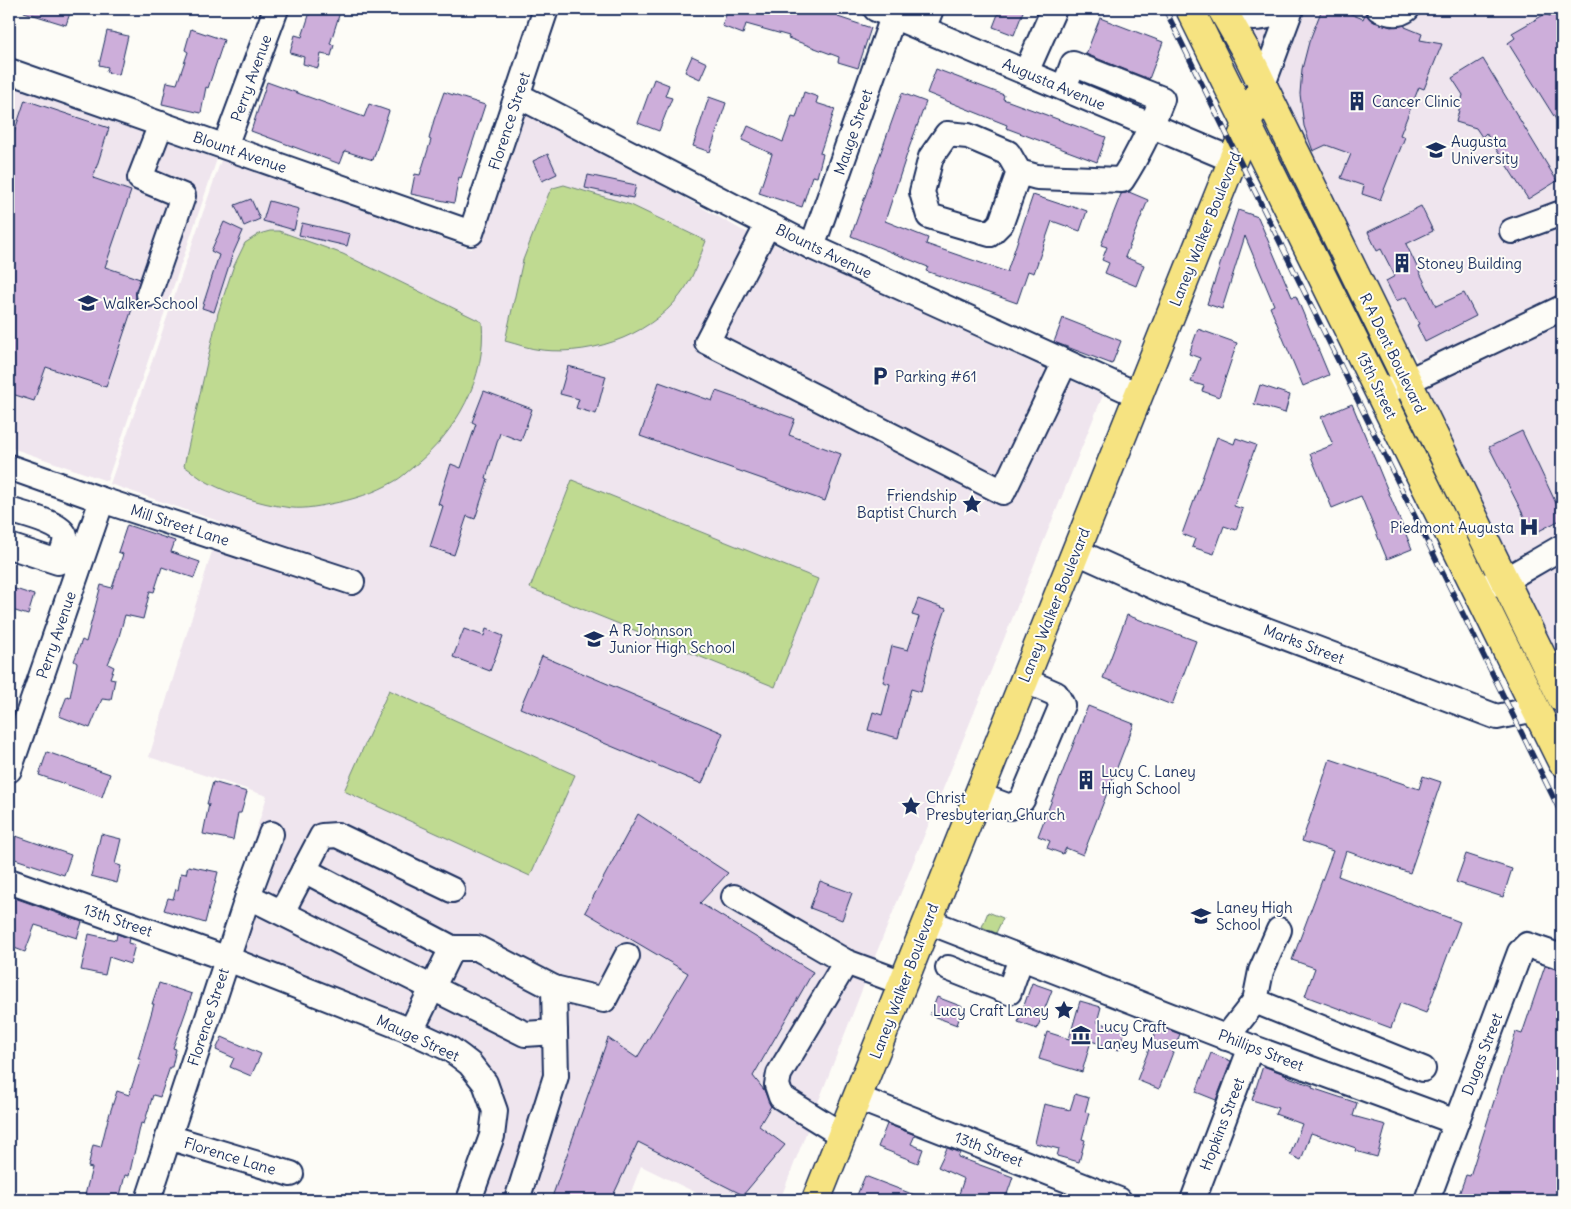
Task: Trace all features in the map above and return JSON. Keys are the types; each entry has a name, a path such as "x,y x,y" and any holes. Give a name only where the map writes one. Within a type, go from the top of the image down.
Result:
{"main road":[{"name":"13th Street","path":"1190,9 1248,122 1562,762"},
{"name":"R A Dent Boulevard","path":"1223,12 1247,53 1406,382 1562,698"},
{"name":"Laney Walker Boulevard","path":"816,1200 1262,87"}],"street":[{"name":"Perry Avenue","path":"225,146 276,9"},
{"name":"Florence Street","path":"471,233 546,9"},
{"path":"1026,72 1054,9"},
{"path":"1223,12 1259,18 1269,16 1280,9"},
{"name":"Laney Walker Boulevard","path":"1262,87 1291,9"},
{"path":"1379,9 1391,14 1398,14 1407,9"},
{"name":"Augusta Avenue","path":"884,13 927,19 1026,72 1232,160"},
{"name":"Mauge Street","path":"812,247 884,13"},
{"name":"Blount Avenue","path":"9,70 471,233"},
{"name":"Blounts Avenue","path":"517,94 812,247 1138,395"},
{"path":"149,294 183,196 140,178 161,124"},
{"path":"1019,172 1001,223 990,234 929,216 922,192 931,157 947,134 968,136 1008,153 1019,172 1037,177 1122,180 1136,159 1152,125"},
{"path":"1512,231 1561,211"},
{"path":"768,224 707,342 1003,492 1065,362"},
{"path":"1381,394 1562,308"},
{"name":"Mill Street Lane","path":"9,466 102,500 352,582"},
{"name":"Perry Avenue","path":"9,770 69,565 102,500"},
{"path":"9,510 60,527 65,534 69,565 9,546"},
{"path":"1477,588 1505,580 1562,547"},
{"name":"Marks Street","path":"1075,551 1168,593 1497,717 1536,709"},
{"path":"978,796 1010,807 1022,800 1062,705 1056,694 1024,680"},
{"name":"Florence Street","path":"148,1200 248,896 271,834"},
{"path":"282,912 322,836 337,835 452,890"},
{"path":"304,870 452,948 477,948 554,988 604,1000 628,956"},
{"name":"13th Street","path":"9,881 228,959"},
{"path":"248,896 525,1034 555,1032"},
{"path":"734,897 846,962 903,983"},
{"name":"Phillips Street","path":"927,921 1226,1038 1456,1122"},
{"path":"1226,1038 1255,1001 1261,971 1279,930"},
{"name":"Dugas Street","path":"1427,1200 1520,952 1527,945 1562,957"},
{"path":"411,1031 452,948"},
{"path":"948,968 1008,992 1021,958"},
{"name":"Mauge Street","path":"228,959 411,1031 450,1049 470,1064 484,1083 493,1104 495,1117 492,1136 469,1200"},
{"path":"842,1135 781,1097 776,1086 779,1074 846,962"},
{"path":"517,1200 556,1076 554,988"},
{"path":"1255,1001 1422,1069"},
{"name":"Hopkins Street","path":"1193,1200 1251,1047"},
{"name":"13th Street","path":"858,1098 1119,1200"},
{"name":"Florence Lane","path":"168,1137 291,1174"}],"shaded area":[{"name":"Augusta University","path":"1237,9 1562,9 1562,294 1420,364 1405,342"},
{"name":"Walker School","path":"9,85 217,159 107,481 9,447"},
{"name":"A R Johnson Junior High School","path":"521,106 740,229 1103,395 876,954 780,1200 711,1200 641,1166 628,1200 483,1200 505,1138 506,1117 503,1096 494,1077 221,944 267,796 149,757 221,522 110,484 221,160 472,249"},
{"name":"Piedmont Augusta","path":"1562,322 1562,664 1427,389 1432,383"}],"green space":[{"path":"564,185 631,205 706,241 686,287 674,303 642,329 603,345 583,349 562,351 528,348 505,341 523,260 549,193 553,188"},
{"path":"279,231 343,254 482,322 482,343 474,384 466,403 455,421 429,453 406,473 397,480 371,492 347,500 308,508 276,506 226,491 206,481 184,466 218,313 233,268 245,243 259,234"},
{"path":"572,480 818,579 775,687 530,588"},
{"path":"389,690 575,775 530,876 344,791"},
{"path":"988,912 1003,918 996,933 982,927"}],"building":[{"path":"24,9 57,9 70,13 66,25 24,12"},
{"path":"311,9 341,9 330,44 334,45 331,56 321,54 318,68 303,64 304,57 290,53 295,35 302,37"},
{"path":"728,9 826,9 839,13 838,17 871,28 858,68 838,62 839,57 788,38 789,36 746,24 743,34 722,26"},
{"path":"1000,9 1024,9 1014,35 993,27"},
{"name":"Cancer Clinic","path":"1322,9 1339,9 1363,19 1366,12 1374,22 1391,27 1405,25 1405,27 1422,34 1420,40 1442,44 1424,89 1419,87 1400,135 1405,137 1380,200 1362,194 1364,186 1341,178 1351,154 1326,145 1313,151 1304,126 1300,94 1302,69 1309,42"},
{"path":"1562,9 1562,129 1508,43 1515,38 1512,33 1547,13 1549,16"},
{"path":"1100,18 1163,42 1149,79 1086,54"},
{"path":"191,29 224,40 208,88 206,87 201,113 162,104 167,82 177,84 188,52 185,50"},
{"path":"107,31 128,36 119,75 106,72 108,67 99,65"},
{"path":"692,56 707,63 700,79 685,72"},
{"path":"1483,59 1557,181 1528,199 1486,133 1482,137 1476,128 1456,122 1463,95 1452,78"},
{"path":"936,69 1004,95 1003,99 1106,137 1097,162 1006,128 1007,125 927,93"},
{"path":"654,79 669,85 665,96 672,98 659,131 638,123"},
{"path":"267,82 364,117 369,104 389,111 373,160 345,151 340,164 251,131"},
{"path":"444,92 485,105 461,178 459,177 454,203 411,194 415,174 420,175 431,140 429,139 434,120"},
{"path":"804,92 818,97 816,103 835,109 820,153 823,154 817,177 812,176 802,207 759,193 772,154 742,140 748,126 783,142 792,117 796,118"},
{"path":"902,93 926,102 885,221 928,238 926,244 1007,272 1033,195 1087,211 1080,231 1052,221 1034,273 1028,271 1017,303 926,271 928,267 851,236"},
{"path":"709,97 726,103 710,152 693,146"},
{"path":"25,100 109,128 93,178 131,191 105,267 140,279 136,297 106,387 46,367 34,401 9,393 9,148"},
{"path":"548,154 557,174 542,181 533,161"},
{"path":"588,175 636,185 633,198 585,188"},
{"path":"1129,192 1148,200 1125,257 1144,265 1136,286 1105,273 1109,263 1102,260 1107,247 1101,245 1121,194"},
{"path":"251,199 260,219 244,226 235,205"},
{"path":"269,201 299,209 294,230 263,221"},
{"name":"Stoney Building","path":"1421,206 1433,231 1406,244 1436,306 1464,293 1476,316 1425,342 1406,297 1396,301 1386,281 1395,276 1381,249 1377,251 1368,232"},
{"path":"1238,210 1258,217 1292,297 1296,296 1329,375 1303,386 1270,307 1274,305 1245,236 1222,309 1207,304"},
{"path":"224,222 243,231 232,256 214,312 202,308 219,255 211,251"},
{"path":"302,223 350,234 347,246 299,235"},
{"path":"1063,318 1121,341 1112,364 1054,342"},
{"path":"1198,329 1237,343 1219,397 1202,391 1204,386 1191,382 1200,358 1189,354"},
{"path":"568,366 606,376 596,414 576,408 579,399 560,394"},
{"path":"659,382 712,401 716,391 795,419 789,435 841,454 825,501 640,436"},
{"path":"1260,385 1290,395 1285,413 1254,404"},
{"path":"484,391 532,409 521,441 500,433 475,519 467,516 454,555 430,547 443,506 438,504 451,464 461,468 476,424 472,422"},
{"path":"1352,404 1412,549 1387,559 1361,496 1332,508 1310,454 1333,445 1321,417"},
{"path":"1522,431 1562,516 1562,519 1533,534 1489,447"},
{"path":"1217,437 1234,444 1236,438 1256,445 1234,506 1243,509 1236,530 1224,526 1214,554 1192,547 1195,539 1182,534"},
{"path":"127,525 175,541 171,552 200,562 194,578 162,567 154,592 150,591 143,619 125,615 118,640 108,664 114,667 110,678 115,679 111,700 102,699 90,728 59,716 67,696 70,697 77,663 74,661 82,640 86,642 101,585 112,588 123,554 118,552"},
{"path":"9,587 34,595 28,615 9,609"},
{"path":"918,599 946,609 932,648 921,692 911,689 898,738 868,730 873,712 882,715 890,684 883,682 892,646 908,650 919,617 912,615"},
{"path":"1127,615 1196,641 1172,705 1103,678"},
{"path":"464,629 484,636 486,629 503,636 490,671 453,657"},
{"path":"542,656 723,733 702,784 520,708"},
{"name":"Lucy C. Laney High School","path":"1088,706 1134,724 1083,855 1066,848 1063,854 1047,848 1050,841 1038,836"},
{"path":"47,752 110,774 102,797 39,775"},
{"path":"1330,759 1419,789 1423,776 1441,782 1410,873 1346,851 1338,876 1460,922 1426,1013 1400,1003 1391,1028 1305,996 1315,968 1292,960 1333,851 1302,841"},
{"path":"213,782 247,792 241,813 238,813 233,840 203,834 209,804 207,804"},
{"path":"638,814 728,873 700,903 813,972 753,1076 764,1090 771,1106 759,1126 785,1145 743,1195 638,1142 611,1200 551,1200 608,1038 637,1058 688,973 585,912"},
{"path":"101,834 121,839 115,864 121,866 117,883 91,876"},
{"path":"16,836 71,855 64,875 9,857"},
{"path":"1466,854 1512,869 1503,897 1456,882"},
{"path":"188,866 218,872 205,923 164,910 168,898 173,899 176,889 178,890 181,873 186,874"},
{"path":"820,881 852,893 842,920 810,908"},
{"path":"9,896 82,922 77,938 35,925 25,952 9,946"},
{"path":"89,934 116,940 117,934 129,938 128,943 135,945 130,964 109,957 105,975 81,970"},
{"path":"1545,966 1562,970 1562,1200 1457,1200 1466,1175 1470,1176 1516,1032 1522,1034"},
{"path":"159,983 192,994 173,1048 176,1049 172,1067 170,1067 160,1097 153,1095 144,1124 141,1123 129,1176 125,1175 119,1200 104,1200 85,1195 92,1168 88,1167 93,1145 101,1147 117,1091 129,1095 141,1059 138,1059"},
{"path":"1032,983 1052,990 1037,1029 1018,1022"},
{"path":"937,997 963,1007 957,1025 930,1015"},
{"name":"Lucy Craft Laney Museum","path":"1080,1001 1101,1007 1097,1022 1125,1031 1119,1050 1091,1041 1082,1072 1039,1059 1047,1032 1069,1039"},
{"path":"1158,1026 1180,1034 1159,1089 1137,1080"},
{"path":"222,1037 261,1054 251,1076 230,1067 234,1058 216,1050"},
{"path":"1211,1053 1231,1061 1216,1100 1196,1092"},
{"path":"1263,1066 1313,1086 1312,1088 1357,1103 1353,1116 1386,1125 1377,1157 1355,1151 1356,1148 1311,1133 1301,1160 1290,1155 1302,1124 1275,1114 1278,1108 1252,1100"},
{"path":"1075,1094 1089,1098 1085,1112 1089,1113 1082,1139 1085,1140 1079,1162 1057,1156 1059,1149 1035,1143 1044,1104 1070,1110"},
{"path":"887,1124 915,1135 911,1144 923,1149 918,1163 878,1147"},
{"path":"947,1148 960,1153 958,1157 1013,1177 1005,1200 957,1200 964,1179 938,1167"},
{"path":"865,1176 925,1199 925,1200 855,1200"}],"railway":[{"path":"1165,9 1562,815"}],"place":[{"name":"Cancer Clinic","path":"1357,101"},
{"name":"Augusta University","path":"1436,150"},
{"name":"Stoney Building","path":"1402,263"},
{"name":"Walker School","path":"88,303"},
{"name":"Parking #61","path":"880,376"},
{"name":"Friendship Baptist Church","path":"972,504"},
{"name":"Piedmont Augusta","path":"1529,527"},
{"name":"A R Johnson Junior High School","path":"594,639"},
{"name":"Lucy C. Laney High School","path":"1086,780"},
{"name":"Christ Presbyterian Church","path":"911,806"},
{"name":"Laney High School","path":"1201,916"},
{"name":"Lucy Craft Laney","path":"1064,1010"},
{"name":"Lucy Craft Laney Museum","path":"1081,1035"}]}
